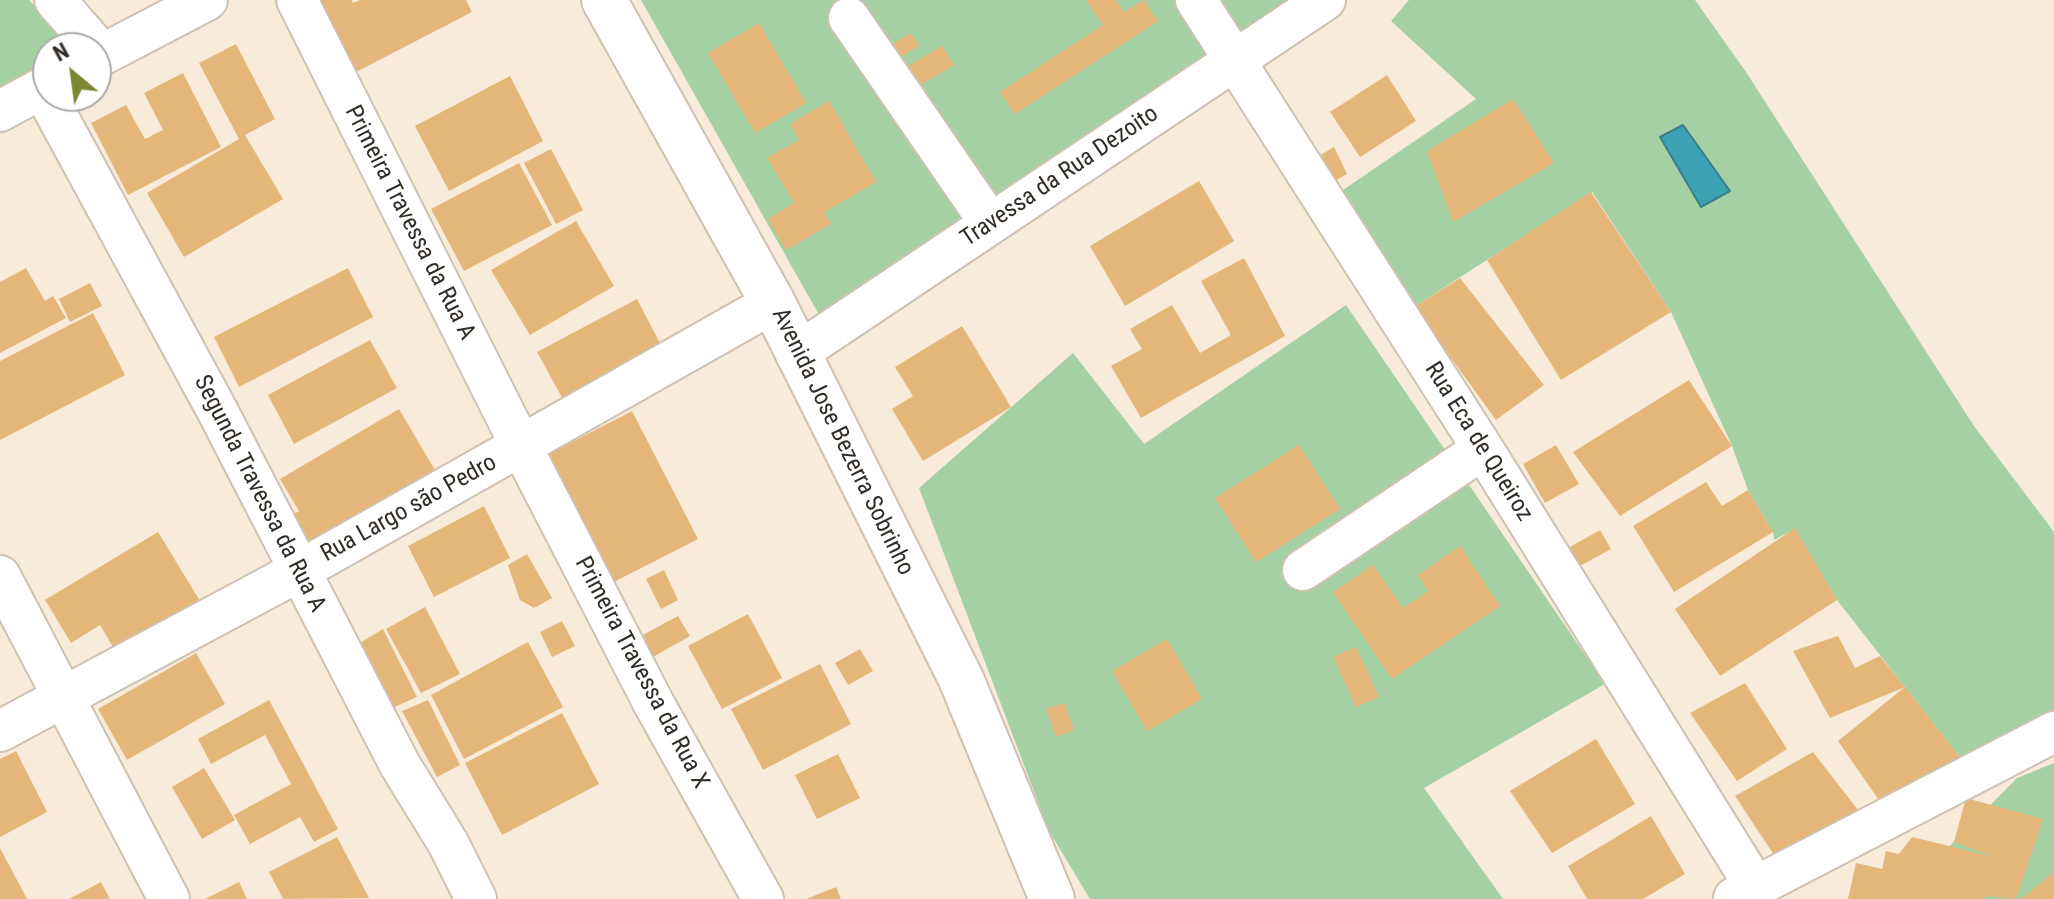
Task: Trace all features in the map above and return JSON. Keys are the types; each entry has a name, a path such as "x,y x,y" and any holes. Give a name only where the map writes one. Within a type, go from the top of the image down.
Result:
{"main road":[{"name":"Avenida Jose Bezerra Sobrinho","path":"604,0 773,303 961,679 1052,899"}],"street":[{"path":"55,0 80,32"},
{"path":"112,49 207,0"},
{"name":"Primeira Travessa da Rua A","path":"297,0 521,446"},
{"name":"Rua Eca de Queiroz","path":"1196,0 1483,449 1744,892"},
{"name":"Travessa da Rua Dezoito","path":"796,354 1325,0"},
{"path":"849,18 990,223"},
{"path":"0,111 32,94"},
{"name":"Segunda Travessa da Rua A","path":"58,112 218,412 400,765 448,843 476,899"},
{"name":"Rua Largo são Pedro","path":"0,731 299,571 773,303"},
{"name":"Primeira Travessa da Rua X","path":"521,446 654,704 751,872 763,899"},
{"path":"1303,570 1483,449"},
{"path":"0,576 169,899"},
{"path":"1744,892 2054,732"}],"green space":[{"path":"0,0 29,0 58,32 32,32 32,70 0,89"},
{"path":"641,0 1299,0 822,320"},
{"path":"1409,0 1695,0 1746,72 1974,426 2054,532 2054,711 1962,760 1837,600 1795,529 1774,540 1773,532 1748,490 1732,446 1671,312 1592,192 1414,307 1343,190 1476,99 1391,21"},
{"path":"1346,305 1605,684 1424,788 1503,899 1090,899 1049,831 919,488 1073,353 1144,444"},
{"path":"2054,763 2054,899 1891,899 1954,842 2017,778"}],"water":[{"path":"1683,125 1730,191 1701,207 1660,137"}],"building":[{"path":"319,0 352,0 353,3 360,0 466,0 472,12 356,72"},
{"path":"1086,0 1116,0 1124,12 1144,0 1158,21 1015,114 1000,92 1103,25"},
{"path":"759,23 806,103 755,133 708,53"},
{"path":"911,33 919,46 895,60 887,47"},
{"path":"236,44 275,119 245,135 283,199 184,257 147,193 239,139 199,63"},
{"path":"942,46 954,65 918,87 906,67"},
{"path":"183,73 221,147 128,195 91,123 126,105 145,139 163,130 144,93"},
{"path":"1387,75 1416,121 1360,157 1330,112"},
{"path":"510,76 543,141 449,191 415,126"},
{"path":"1513,99 1554,163 1453,222 1427,151"},
{"path":"829,101 876,182 824,212 831,224 786,250 768,219 794,203 767,158 799,140 790,124"},
{"path":"1334,147 1347,174 1331,183 1317,157"},
{"path":"551,149 583,210 556,224 524,163"},
{"path":"519,163 552,225 464,271 431,209"},
{"path":"1199,181 1234,241 1125,306 1090,246"},
{"path":"1591,192 1671,312 1561,380 1487,260"},
{"path":"576,221 614,286 530,335 491,270"},
{"path":"1244,258 1285,336 1141,418 1111,366 1142,349 1130,329 1172,305 1200,353 1231,335 1201,281"},
{"path":"26,268 45,301 53,296 66,318 0,353 0,282"},
{"path":"348,268 373,317 239,387 214,337"},
{"path":"1460,278 1544,385 1496,420 1414,307"},
{"path":"90,283 102,306 70,322 59,299"},
{"path":"637,299 665,353 566,405 537,352"},
{"path":"93,313 125,375 0,440 0,361"},
{"path":"962,326 1011,407 923,461 892,409 913,396 895,367"},
{"path":"370,340 397,388 294,444 268,395"},
{"path":"1689,380 1732,446 1620,516 1573,452"},
{"path":"399,409 435,470 296,551 279,523 299,511 280,479"},
{"path":"632,411 698,539 604,587 539,459"},
{"path":"1299,445 1340,509 1256,562 1215,498"},
{"path":"1556,445 1579,484 1545,503 1523,464"},
{"path":"1706,482 1722,506 1748,490 1773,532 1674,592 1633,526"},
{"path":"484,506 510,558 434,597 408,546"},
{"path":"1795,528 1837,600 1720,676 1675,609"},
{"path":"1600,530 1611,549 1580,566 1570,547"},
{"path":"158,532 200,601 116,652 100,625 71,643 45,600"},
{"path":"1460,546 1500,606 1392,679 1333,592 1373,565 1403,608 1428,591 1418,575"},
{"path":"527,554 552,598 534,608 520,600 508,565"},
{"path":"664,570 678,600 661,609 646,579"},
{"path":"425,607 460,674 421,693 386,629"},
{"path":"748,614 782,678 722,709 688,646"},
{"path":"678,616 690,636 653,657 641,636"},
{"path":"562,621 575,646 552,657 540,632"},
{"path":"383,629 417,697 381,713 347,651"},
{"path":"1838,636 1855,668 1880,656 1905,687 1830,718 1793,651"},
{"path":"1167,639 1202,699 1147,731 1112,671"},
{"path":"528,642 563,707 464,759 431,695"},
{"path":"1356,647 1379,697 1356,707 1333,657"},
{"path":"860,649 873,671 848,685 835,663"},
{"path":"196,653 225,704 127,760 98,709"},
{"path":"820,664 851,724 763,770 731,709"},
{"path":"1745,683 1787,749 1737,781 1690,713"},
{"path":"1905,687 1962,760 1883,806 1838,741"},
{"path":"269,700 338,829 314,842 300,817 250,844 234,815 291,784 265,735 211,764 198,739"},
{"path":"428,700 460,765 437,777 402,711"},
{"path":"1064,703 1074,730 1056,737 1046,709"},
{"path":"562,713 599,784 502,835 465,763"},
{"path":"1596,739 1635,804 1552,853 1510,791"},
{"path":"16,751 47,812 0,837 0,759"},
{"path":"1813,752 1858,810 1774,855 1735,796"},
{"path":"838,754 860,798 817,819 795,775"},
{"path":"204,768 235,820 202,839 172,787"},
{"path":"1966,798 2043,819 2016,899 1987,896 1982,899 1848,899 1856,863 1882,869 1886,851 1899,854 1912,837 1995,857 1954,842"},
{"path":"1651,816 1685,874 1643,899 1587,899 1568,866"},
{"path":"337,837 369,898 283,899 269,872"},
{"path":"0,848 27,899 0,899"},
{"path":"2054,872 2054,899 2021,899"},
{"path":"101,882 110,899 69,899"},
{"path":"239,882 247,899 205,899"},
{"path":"836,887 841,899 806,899"}]}
